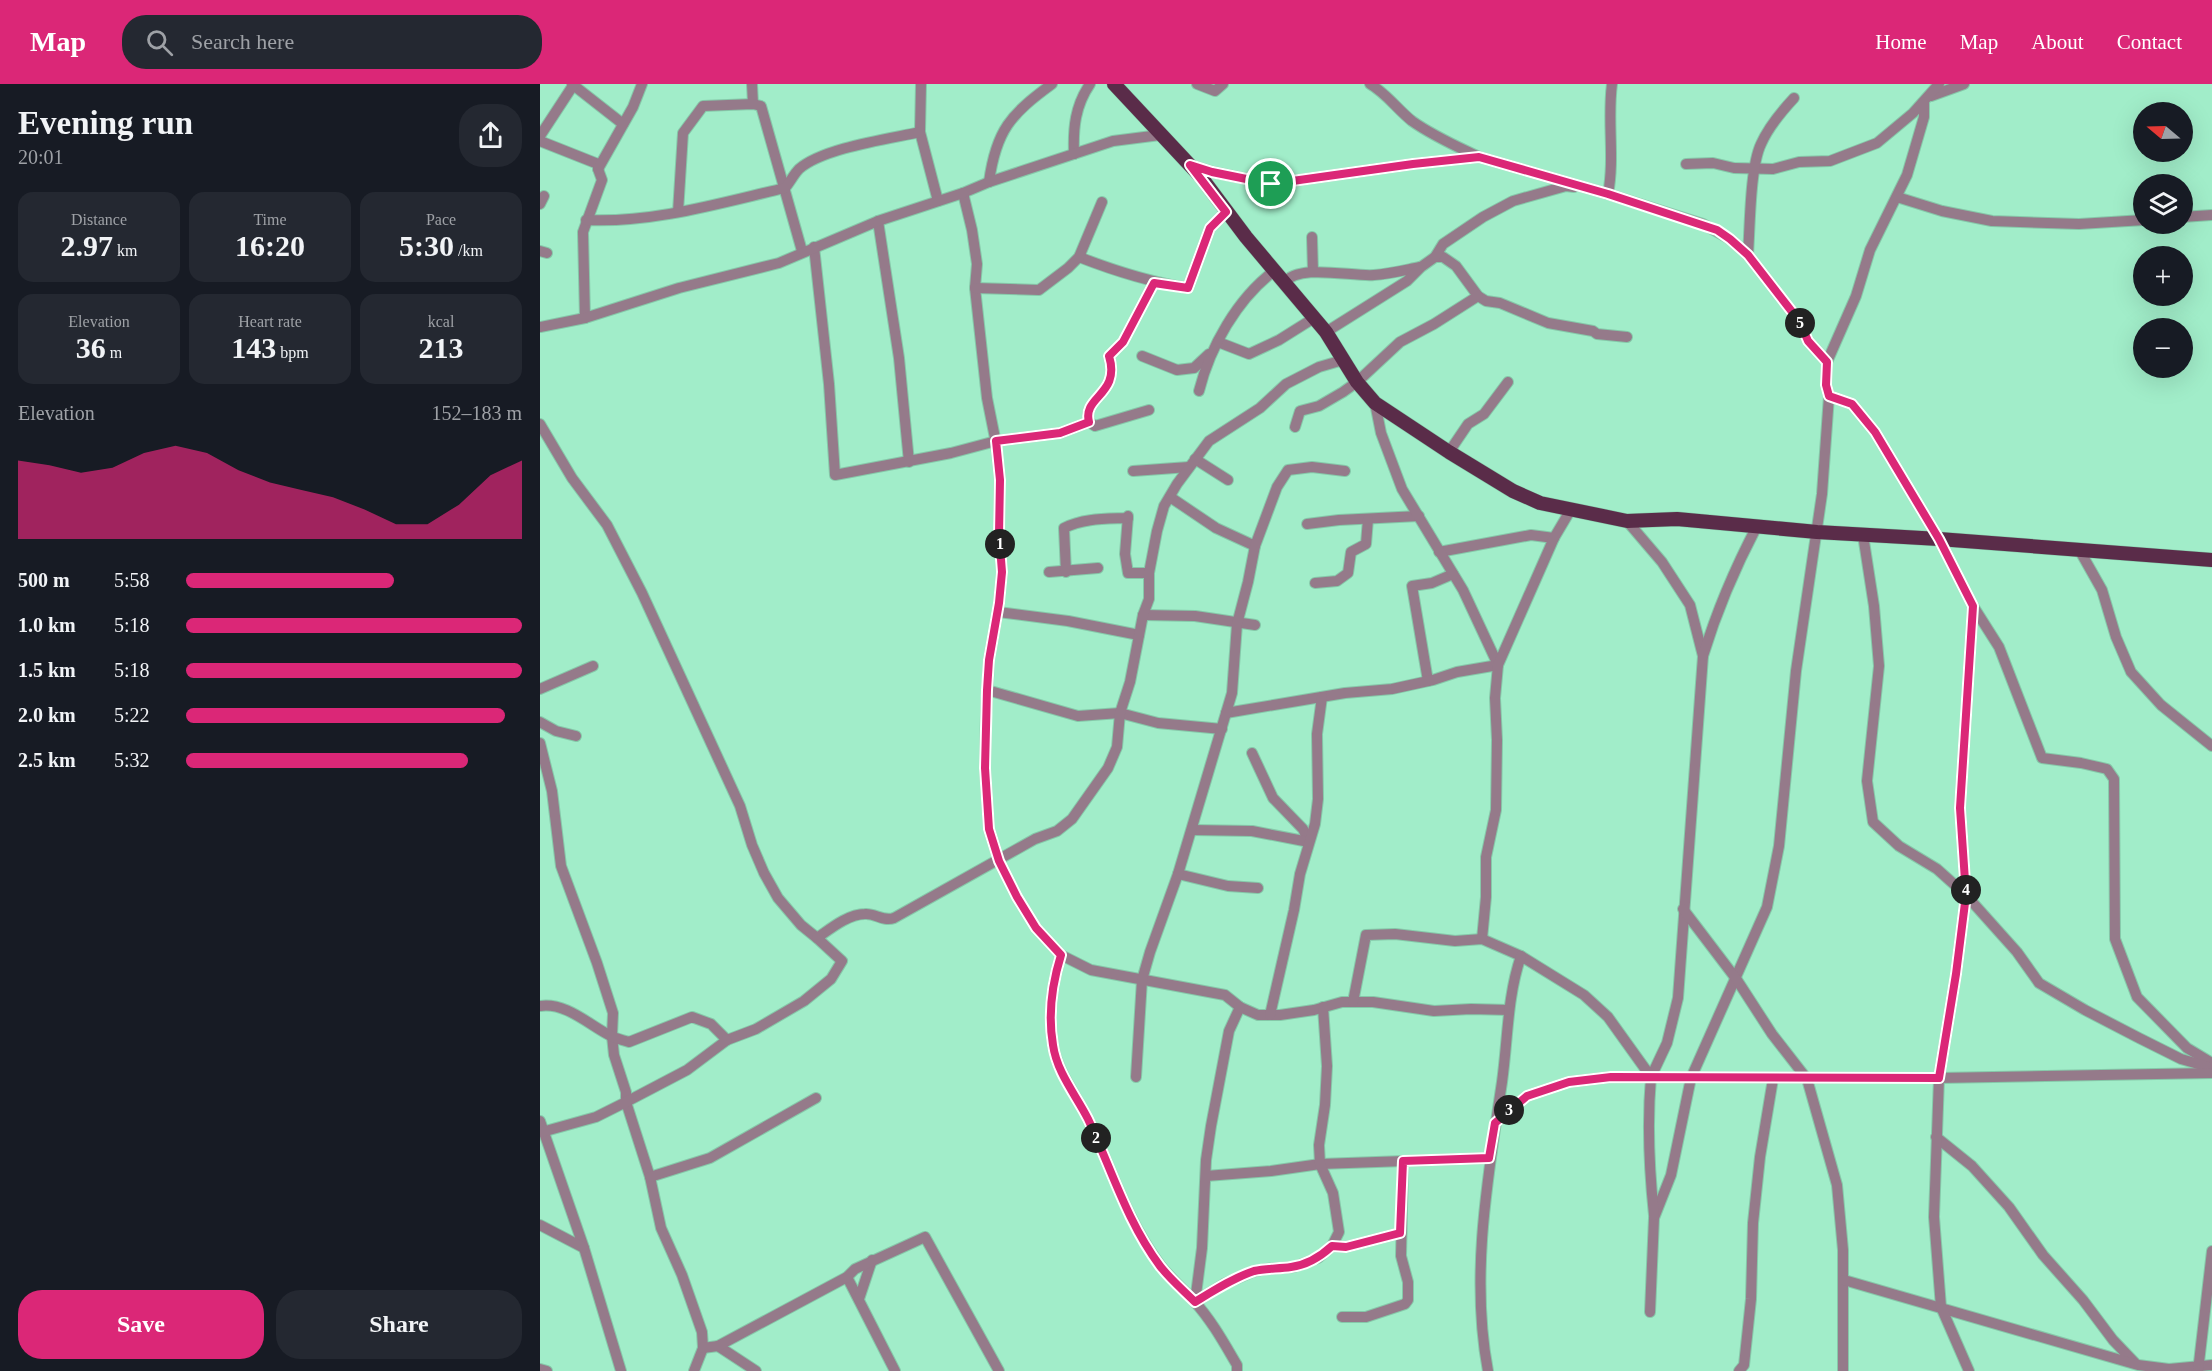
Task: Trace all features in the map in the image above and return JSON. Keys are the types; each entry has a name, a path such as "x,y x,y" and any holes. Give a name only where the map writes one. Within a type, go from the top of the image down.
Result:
{"main road":[{"path":"1114,84 1190,165 1274,271 1326,332 1357,382 1375,403 1513,491 1540,503 1627,521 1677,519 1817,532 2212,560"}],"street":[{"path":"540,136 573,84 623,124"},
{"path":"598,169 633,107 642,84"},
{"path":"752,84 753,104"},
{"path":"921,84 920,132 938,201"},
{"path":"989,182 995,149 1001,133 1024,106 1052,84"},
{"path":"1074,154 1073,133 1077,109 1090,84"},
{"path":"1197,84 1215,91 1223,84"},
{"path":"1370,84 1380,89 1394,106 1436,137 1479,157 1608,194 1717,230 1748,255 1800,322 1808,341 1827,362"},
{"path":"1608,194 1612,158 1609,103 1612,84"},
{"path":"1686,164 1713,163 1734,168 1773,169 1799,162 1830,161 1877,143 1898,127 1939,84"},
{"path":"1926,99 1964,84"},
{"path":"1748,255 1755,169 1760,146 1779,115 1794,98"},
{"path":"1654,1218 1671,1175 1691,1078 1737,980 1767,907 1779,846 1796,670 1817,532 1829,396 1826,385 1827,362 1856,296 1870,250 1907,175 1924,117 1926,99"},
{"path":"678,212 683,133 703,106 753,104 761,106 802,251"},
{"path":"586,220 614,222 678,212 785,188 799,169 815,159 834,152 920,132"},
{"path":"540,327 585,318 679,288 779,263 802,251 878,221 989,182 1113,141 1160,135"},
{"path":"540,141 598,164 602,180 586,220 582,243 585,318"},
{"path":"1190,165 1271,184 1479,157"},
{"path":"1326,332 1407,281 1435,257 1443,244 1483,217 1513,201 1566,186 1586,188"},
{"path":"963,193 977,264 975,288 987,399 996,441 1000,480 999,534 1002,572 987,690 985,768 987,809 989,829 999,861 1036,928 1061,955 1090,970 1225,996 1258,1015 1280,1015 1342,1002 1373,1002 1434,1011 1509,1010"},
{"path":"1897,197 1942,212 1992,221 2079,224 2133,221"},
{"path":"975,288 1039,290 1079,257 1102,202"},
{"path":"1079,257 1118,273 1154,283 1188,288 1210,228 1226,212"},
{"path":"2193,215 2212,214"},
{"path":"878,221 899,358 909,462"},
{"path":"1312,237 1313,272"},
{"path":"814,247 829,384 835,475 909,462 996,441 1060,433 1089,422"},
{"path":"1435,257 1443,257 1456,266 1478,296 1548,323 1593,331 1597,334 1627,337"},
{"path":"1284,283 1294,277 1313,272 1373,275 1421,267"},
{"path":"1199,391 1203,373 1216,346 1241,306 1262,280 1274,271"},
{"path":"1149,410 1095,426 1089,422 1087,415 1092,403 1102,396 1110,381 1112,366 1109,356 1123,342 1154,283"},
{"path":"1295,427 1300,411 1320,406 1357,382 1400,342 1478,296"},
{"path":"1216,346 1248,354 1279,340 1314,318"},
{"path":"1142,356 1177,370 1194,368 1216,346"},
{"path":"817,938 854,916 867,913 888,920 894,918 1035,839 1057,831 1072,819 1108,768 1118,747 1120,713 1130,682 1143,615 1149,599 1149,573 1164,506 1209,441 1260,408 1286,384 1320,367 1343,360"},
{"path":"1449,452 1468,424 1484,414 1508,382"},
{"path":"1829,396 1852,404 1875,432 1939,539 1973,606 1999,646 2042,758 2108,769 2114,779 2115,939 2137,997 2187,1048 2212,1063"},
{"path":"1375,403 1381,433 1402,489 1463,590 1498,665"},
{"path":"540,424 572,478 607,525 642,593 740,806 752,845 778,898 801,925 842,961 831,980 804,1001 756,1029 727,1040 687,1070 596,1117 541,1127 584,1248 621,1371"},
{"path":"1133,471 1192,463 1228,480"},
{"path":"1136,1077 1142,980 1192,830 1232,693 1237,624 1248,582 1254,546 1277,487 1288,470 1311,467 1345,471"},
{"path":"1170,497 1216,528 1254,546"},
{"path":"1482,939 1486,897 1486,857 1496,810 1495,699 1498,665 1554,538 1570,511"},
{"path":"1308,524 1419,516"},
{"path":"1066,572 1064,528 1074,523 1093,519 1128,517 1125,554 1128,573 1149,573"},
{"path":"1315,583 1337,581 1348,573 1351,552 1366,544 1368,519"},
{"path":"1627,521 1662,562 1690,605 1703,656"},
{"path":"1650,1312 1654,1218 1649,1165 1648,1109 1651,1077 1667,1042 1678,998 1703,656 1719,606 1757,526"},
{"path":"1439,552 1531,535 1554,538"},
{"path":"1863,535 1874,606 1879,666 1867,781 1873,822 1899,846 1938,869 1966,895 2017,952 2039,983 2085,1010 2181,1059 2212,1068"},
{"path":"2080,551 2102,590 2116,637 2131,672 2161,705 2212,746"},
{"path":"1049,572 1098,568"},
{"path":"1428,681 1412,586 1432,583 1453,574"},
{"path":"1969,1371 1941,1307 1934,1217 1939,1078 1966,895 1960,808 1973,606"},
{"path":"998,612 1068,621 1139,635"},
{"path":"1143,615 1196,616 1255,625"},
{"path":"1226,713 1322,697 1392,689 1457,672 1498,665"},
{"path":"540,689 593,666"},
{"path":"987,690 1078,716 1120,713 1158,723 1222,729"},
{"path":"1270,1015 1300,874 1315,824 1318,798 1317,734 1322,697"},
{"path":"540,723 556,731 576,736"},
{"path":"540,743 552,791 561,866 613,1013 614,1055 650,1177 661,1227 682,1275 702,1332 703,1348 694,1371"},
{"path":"1252,753 1273,798 1303,829 1309,842"},
{"path":"1192,830 1252,831 1309,842"},
{"path":"1178,874 1228,886 1258,888"},
{"path":"1683,909 1807,1079 1838,1185 1844,1280 1843,1371"},
{"path":"1353,1002 1366,935 1395,934 1455,941 1482,939 1521,956 1584,995 1608,1017 1651,1077"},
{"path":"1061,955 1051,1006 1053,1046 1060,1068 1087,1116 1124,1203 1144,1242 1161,1267 1195,1302 1219,1334 1237,1365 1237,1371"},
{"path":"1488,1371 1481,1322 1480,1277 1489,1158 1502,1080 1513,980 1521,956"},
{"path":"540,1006 563,1008 612,1036 629,1042 692,1017 711,1024 727,1040"},
{"path":"1195,1302 1202,1248 1206,1160 1211,1126 1229,1031 1240,1006"},
{"path":"1195,1302 1224,1284 1252,1272 1293,1267 1318,1258 1332,1246 1339,1232 1331,1187 1320,1164 1319,1145 1326,1105 1327,1066 1323,1007"},
{"path":"1495,1123 1527,1096 1569,1082 1611,1077 1807,1079 2212,1073"},
{"path":"1739,1371 1744,1365 1751,1299 1753,1223 1760,1157 1773,1079"},
{"path":"650,1177 710,1158 816,1098"},
{"path":"1936,1137 1972,1166 2009,1207 2043,1255 2083,1300 2113,1340 2138,1365"},
{"path":"1206,1176 1320,1164 1489,1158"},
{"path":"1342,1317 1366,1317 1405,1304 1408,1300 1408,1282 1401,1256 1400,1233 1403,1161"},
{"path":"540,1225 584,1248"},
{"path":"1332,1246 1346,1247 1400,1233"},
{"path":"703,1348 718,1346 846,1277 872,1260 925,1237 999,1371"},
{"path":"2199,1368 2212,1251"},
{"path":"859,1299 872,1260"},
{"path":"846,1277 895,1371"},
{"path":"1844,1280 2138,1365 2169,1369 2212,1365"},
{"path":"718,1346 756,1371"},
{"path":"540,1370 548,1371"}],"route":[{"path":"1479,157 1702,224 1717,230 1748,255 1800,322 1808,341 1827,362 1826,385 1829,396 1852,404 1875,432 1939,539 1973,606 1960,808 1966,895 1939,1078 1611,1077 1569,1082 1527,1096 1495,1123 1489,1158 1403,1161 1400,1233 1346,1247 1332,1246 1318,1258 1293,1267 1252,1272 1224,1284 1195,1302 1161,1267 1144,1242 1124,1203 1087,1116 1060,1068 1053,1046 1051,1006 1061,955 1036,928 1017,897 999,861 989,829 985,768 987,690 1002,572 999,534 1000,480 996,441 1060,433 1079,428 1089,422 1087,415 1092,403 1102,396 1110,381 1112,366 1109,356 1123,342 1154,283 1188,288 1210,228 1226,212 1190,165 1271,184 1479,157"}]}
